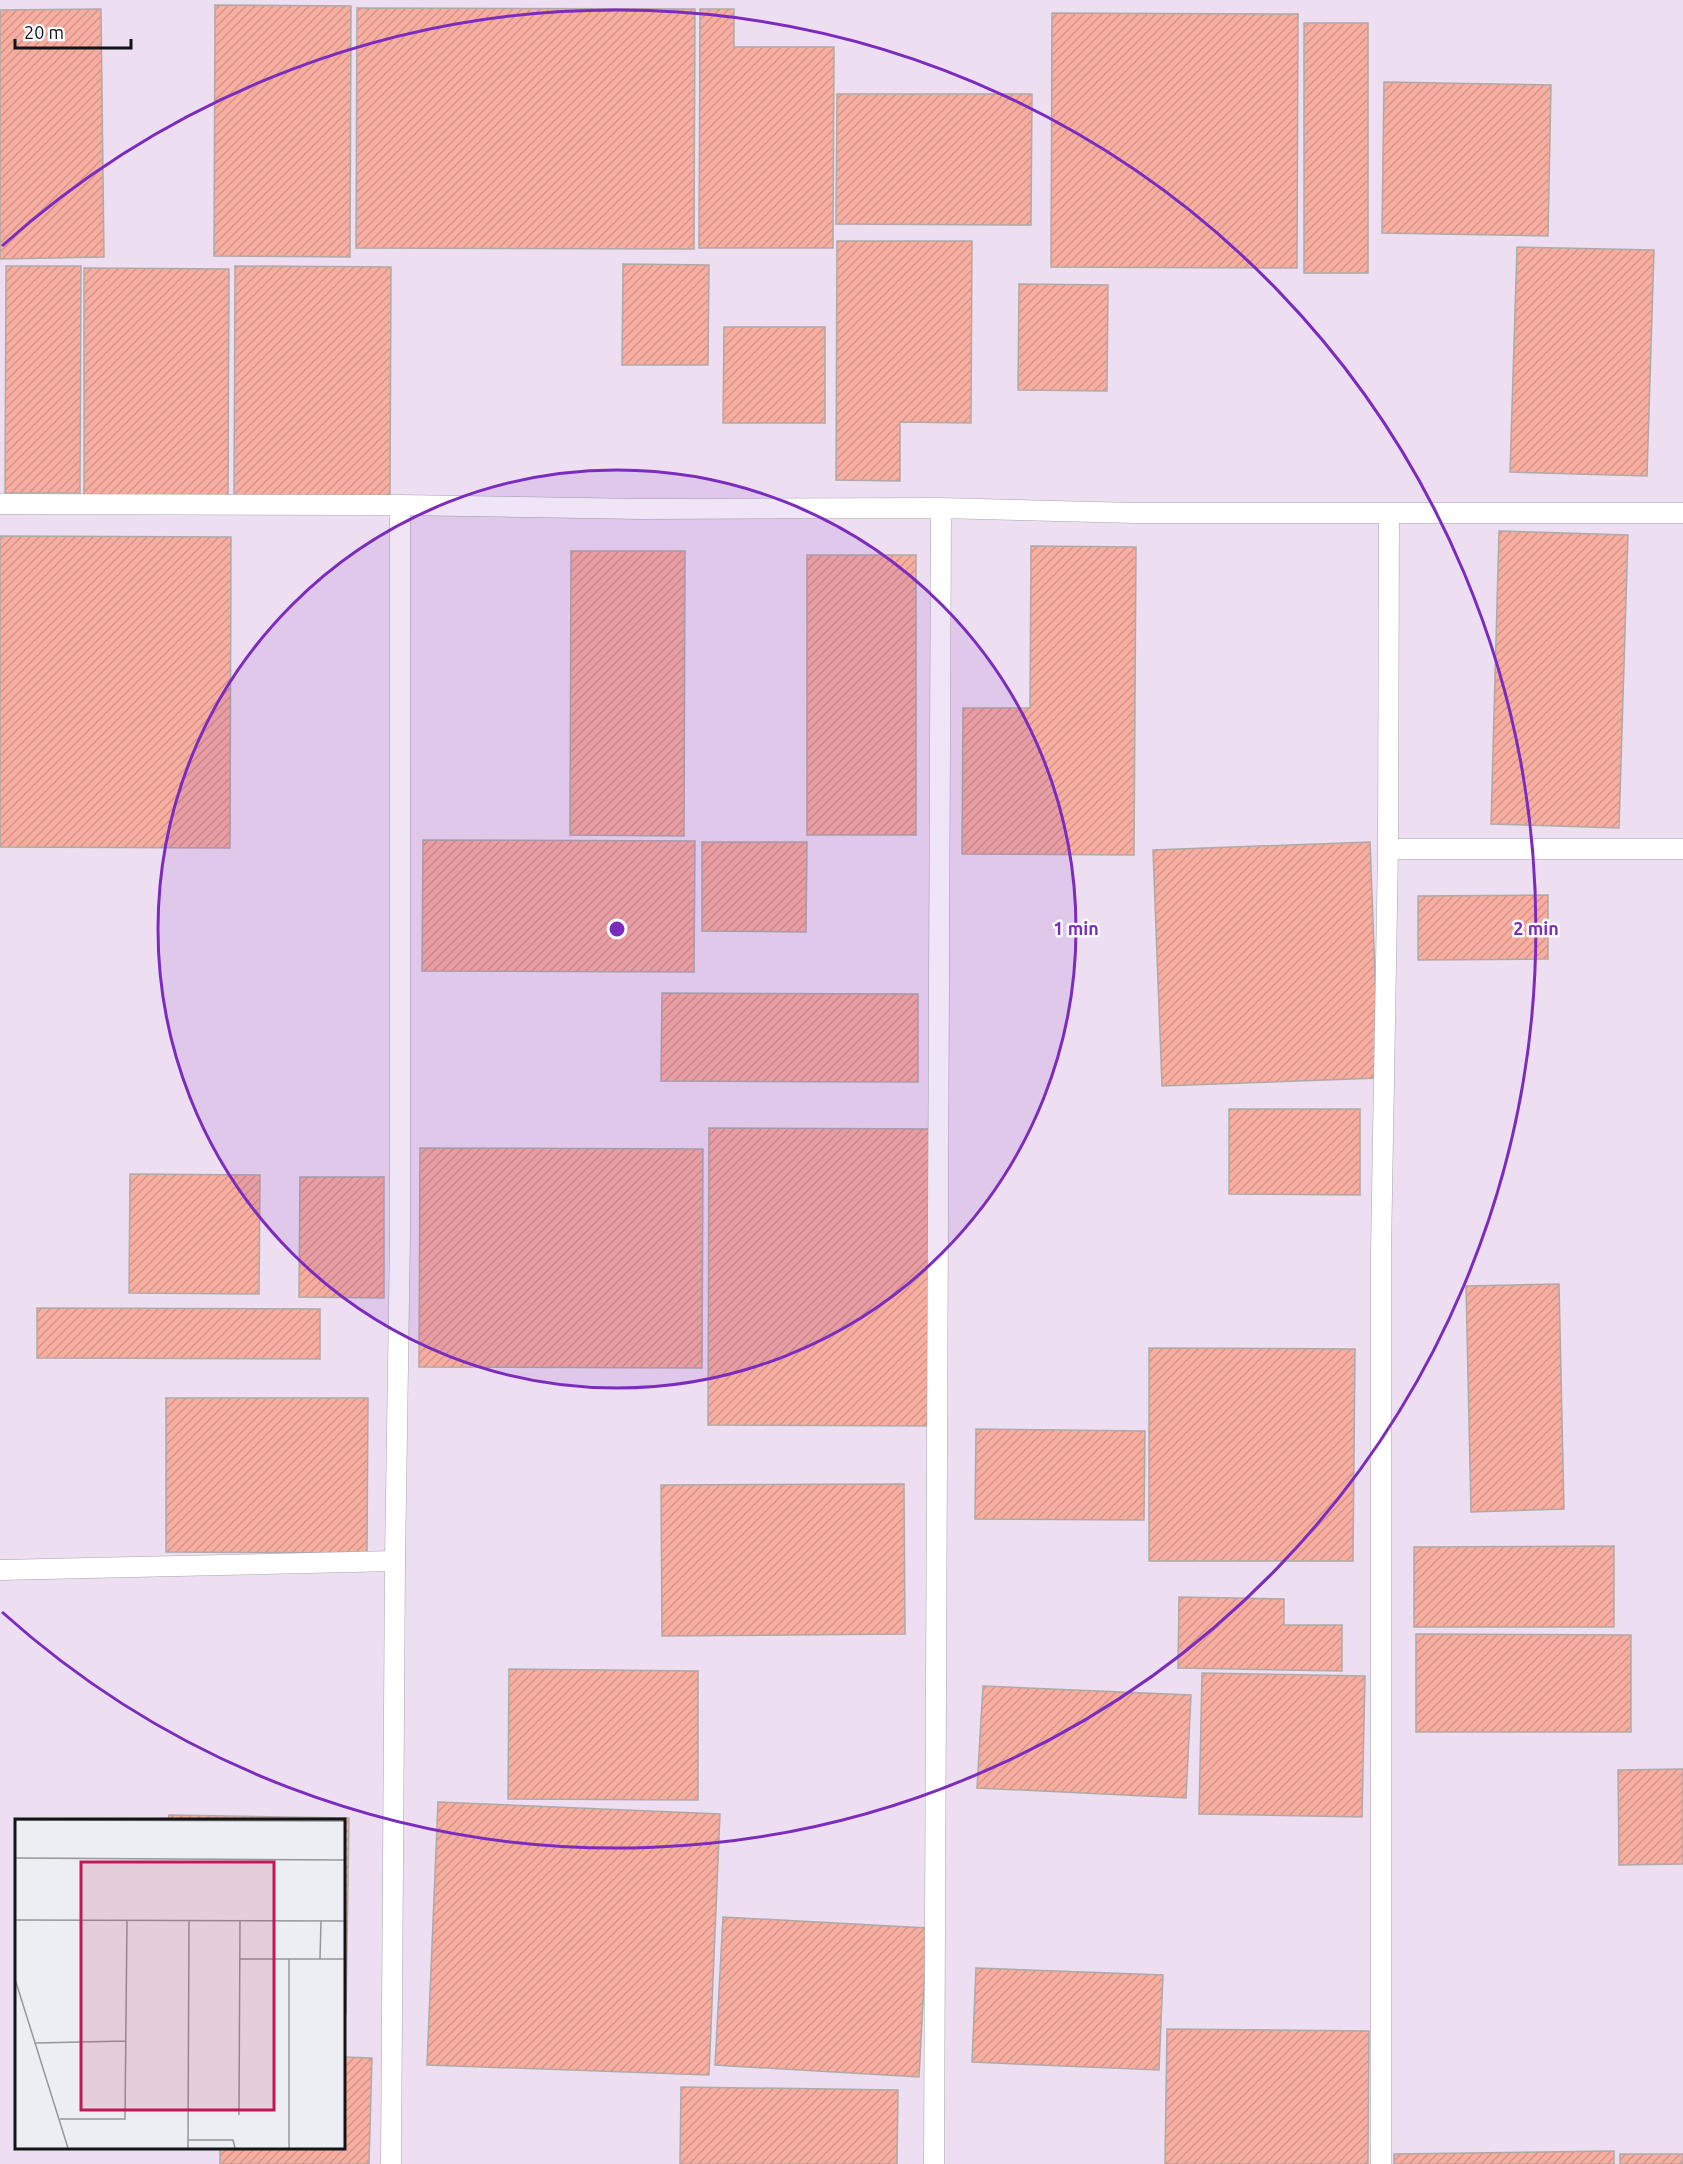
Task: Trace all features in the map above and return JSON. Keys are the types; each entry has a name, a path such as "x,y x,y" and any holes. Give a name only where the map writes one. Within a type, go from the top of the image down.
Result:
{"lane":[{"path":"0,504 400,505 641,509 941,508 1136,513 1683,513"},
{"path":"391,2164 395,1561 400,1237 400,505"},
{"path":"934,2164 941,508"},
{"path":"1381,2164 1381,1251 1388,849 1389,513"},
{"path":"1388,849 1683,849"},
{"path":"0,1570 395,1561"}],"shaded area":[{"path":"0,0 1683,0 1683,2164 0,2164"}],"building":[{"path":"215,5 351,6 350,257 214,256"},
{"path":"357,8 695,9 694,249 356,248"},
{"path":"101,9 104,257 0,259 0,10"},
{"path":"700,9 734,9 734,47 834,47 833,248 699,248"},
{"path":"1052,13 1298,14 1297,268 1051,267"},
{"path":"1304,23 1368,23 1368,273 1304,273"},
{"path":"1384,82 1551,85 1548,236 1382,233"},
{"path":"837,94 1032,94 1031,225 836,224"},
{"path":"837,241 972,241 971,423 900,422 900,481 836,480"},
{"path":"1517,247 1654,250 1647,476 1510,472"},
{"path":"623,264 709,265 708,365 622,365"},
{"path":"6,266 81,266 80,493 5,493"},
{"path":"235,266 391,267 390,497 234,497"},
{"path":"84,268 229,269 228,497 84,497"},
{"path":"1019,284 1108,285 1107,391 1018,390"},
{"path":"724,327 825,327 825,423 723,423"},
{"path":"1499,531 1628,535 1619,828 1491,824"},
{"path":"0,536 231,537 230,848 0,847"},
{"path":"1031,546 1136,547 1134,855 962,854 963,708 1030,708"},
{"path":"571,551 685,551 684,836 570,835"},
{"path":"807,555 916,555 916,835 807,835"},
{"path":"423,840 695,841 694,972 422,971"},
{"path":"702,842 807,842 806,932 702,931"},
{"path":"1370,842 1379,1078 1162,1086 1153,850"},
{"path":"1548,895 1548,959 1418,960 1418,896"},
{"path":"662,993 918,994 918,1082 661,1081"},
{"path":"1229,1109 1360,1109 1360,1195 1229,1194"},
{"path":"709,1128 936,1129 935,1426 708,1425"},
{"path":"420,1148 703,1149 702,1368 419,1367"},
{"path":"130,1174 260,1175 259,1294 129,1293"},
{"path":"300,1177 384,1177 384,1298 299,1297"},
{"path":"1559,1284 1564,1509 1471,1512 1466,1286"},
{"path":"37,1308 320,1309 320,1359 37,1358"},
{"path":"1149,1348 1355,1349 1353,1561 1149,1561"},
{"path":"166,1398 368,1398 367,1553 166,1552"},
{"path":"976,1429 1145,1431 1144,1520 975,1519"},
{"path":"904,1484 905,1634 662,1636 661,1485"},
{"path":"1614,1546 1614,1627 1414,1627 1414,1547"},
{"path":"1179,1597 1284,1599 1284,1625 1342,1625 1342,1671 1178,1668"},
{"path":"1416,1634 1631,1635 1631,1732 1416,1732"},
{"path":"509,1669 698,1671 698,1800 508,1799"},
{"path":"1202,1673 1365,1676 1362,1817 1199,1814"},
{"path":"983,1686 1191,1695 1186,1798 977,1788"},
{"path":"1683,1769 1683,1864 1619,1865 1618,1770"},
{"path":"438,1802 720,1814 709,2075 427,2065"},
{"path":"169,1815 349,1818 346,2014 345,1819 168,1819"},
{"path":"723,1917 927,1928 919,2077 715,2065"},
{"path":"976,1968 1163,1975 1159,2070 972,2062"},
{"path":"1167,2029 1369,2031 1368,2164 1165,2164"},
{"path":"345,2057 372,2058 369,2164 220,2164 220,2149 345,2149"},
{"path":"681,2087 898,2090 897,2164 680,2164"},
{"path":"1614,2151 1614,2164 1394,2164 1394,2154"},
{"path":"1620,2154 1683,2154 1683,2164 1620,2164"}]}
